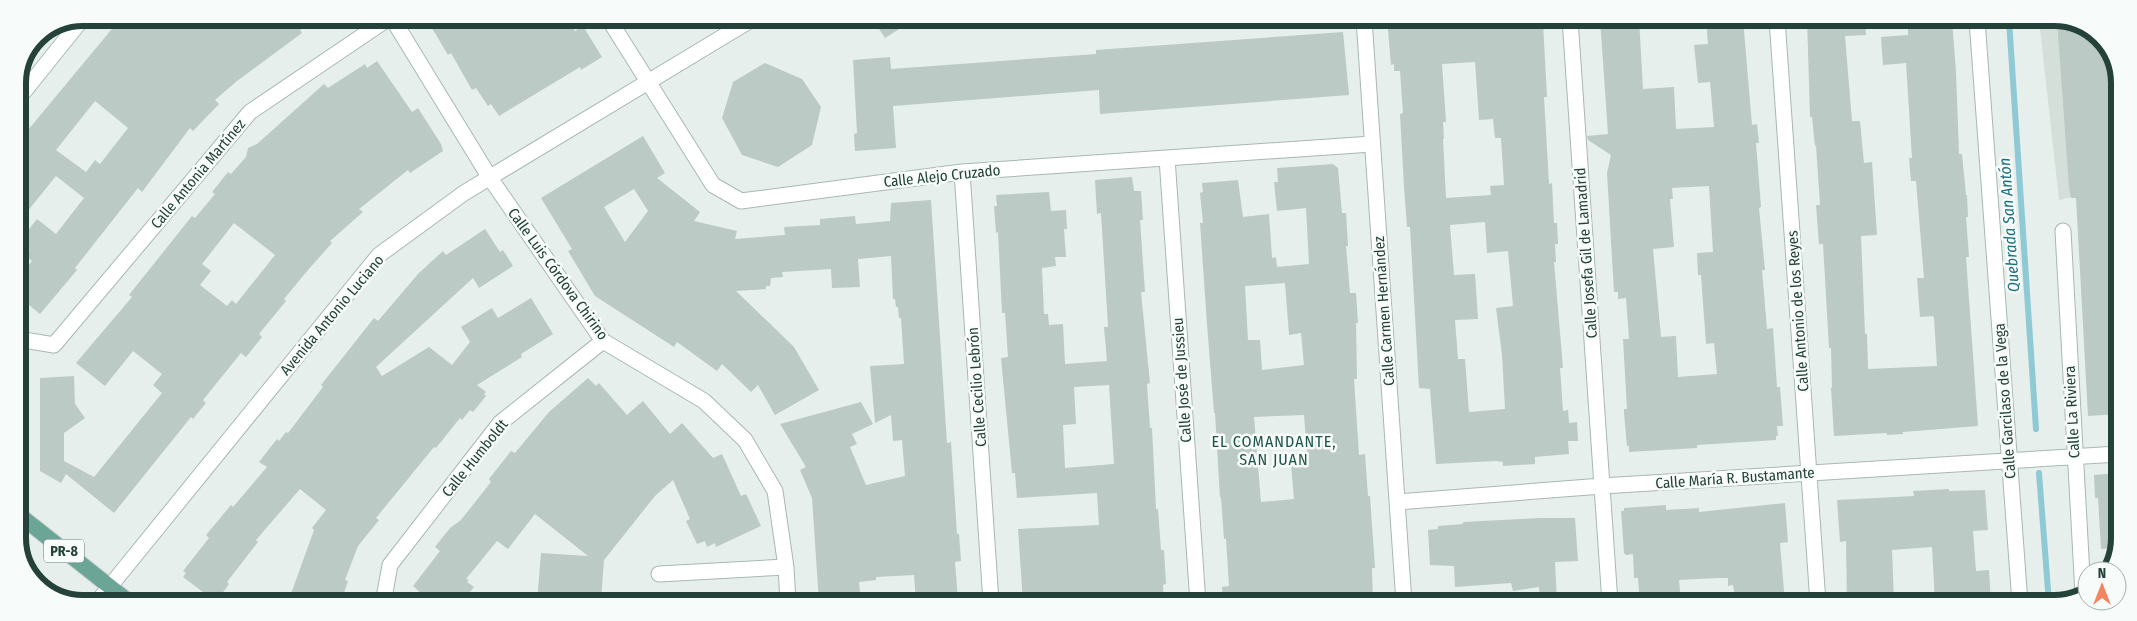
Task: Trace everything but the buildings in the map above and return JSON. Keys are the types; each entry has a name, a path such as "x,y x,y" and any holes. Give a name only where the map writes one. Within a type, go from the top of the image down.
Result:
{"main road":[{"name":"PR-8","path":"26,520 120,595"}],"street":[{"name":"Calle Antonia Martínez","path":"26,341 54,346 250,112 378,26"},
{"name":"Calle Luis Córdova Chirino","path":"395,26 490,178 603,341 704,401 745,440 775,491 786,567 788,595"},
{"name":"Calle Alejo Cruzado","path":"613,26 712,185 741,201 962,172 1372,144"},
{"name":"Avenida Antonio Luciano","path":"103,595 379,255 464,193 741,26"},
{"name":"Calle Carmen Hernández","path":"1364,26 1403,595"},
{"name":"Calle Josefa Gil de Lamadrid","path":"1570,26 1609,595"},
{"name":"Calle Antonio de los Reyes","path":"1778,26 1818,595"},
{"name":"Calle Garcilaso de la Vega","path":"1977,26 2019,595"},
{"path":"26,89 76,27"},
{"name":"Calle José de Jussieu","path":"1167,158 1197,595"},
{"name":"Calle Cecilio Lebrón","path":"962,172 991,595"},
{"name":"Calle La Riviera","path":"2063,231 2081,561"},
{"name":"Calle Humboldt","path":"385,595 390,565 500,423 603,341"},
{"name":"Calle María R. Bustamante","path":"1397,502 1602,486 2111,454"},
{"path":"658,574 786,567"}],"shaded area":[{"path":"2040,26 2069,28 2091,40 2106,61 2111,79 2111,188 2059,200"}],"waterway":[{"name":"Quebrada San Antón","path":"2009,26 2036,429"},
{"name":"Quebrada San Antón","path":"2039,473 2048,595"}],"district":[{"name":"EL COMANDANTE, SAN JUAN","path":"1274,450"}]}
